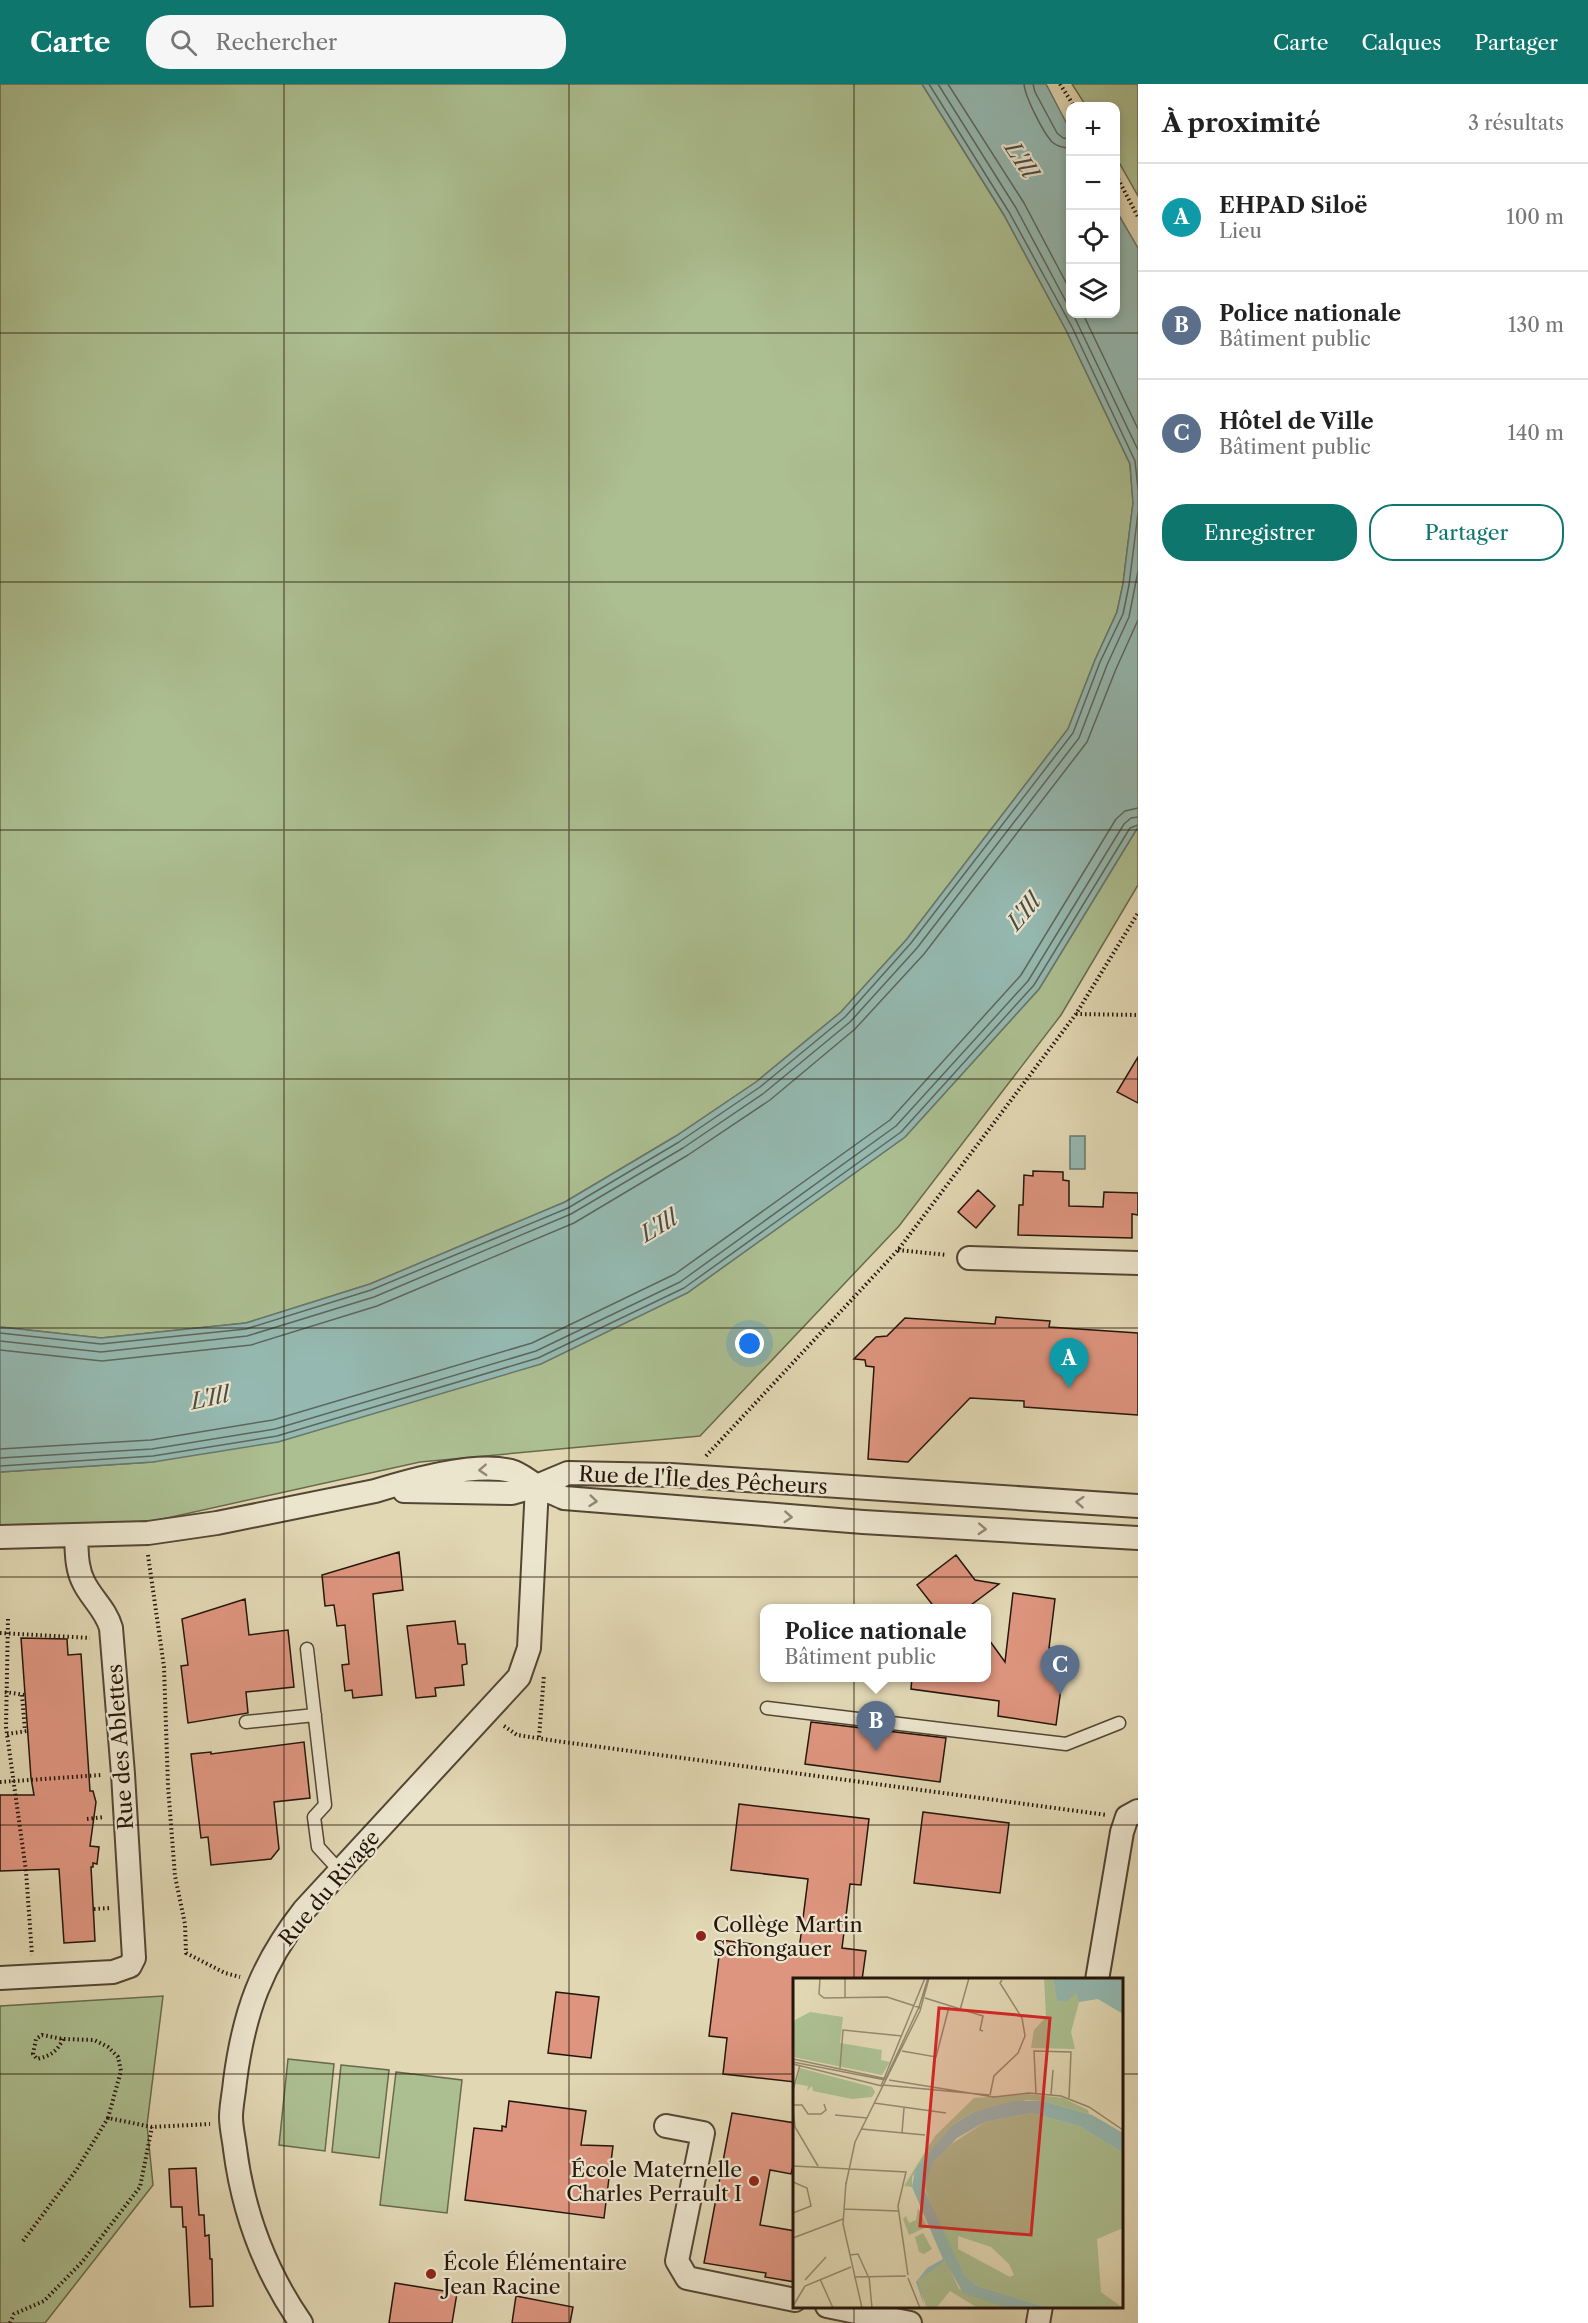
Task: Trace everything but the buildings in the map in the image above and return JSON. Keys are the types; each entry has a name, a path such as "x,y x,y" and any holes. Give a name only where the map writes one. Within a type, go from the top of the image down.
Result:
{"street":[{"path":"969,1258 1138,1263"},
{"name":"Rue de l'Île des Pêcheurs","path":"0,1537 148,1533 229,1521 375,1491 432,1476 497,1469 512,1472 564,1498 863,1522 1138,1538"},
{"name":"Rue de l'Île des Pêcheurs","path":"537,1486 567,1473 670,1475 1138,1506"},
{"name":"Rue du Rivage","path":"301,2323 286,2301 247,2213 231,2117 240,2042 267,1964 286,1932 339,1870 519,1677 529,1648 537,1486"},
{"path":"863,1522 871,1489"},
{"name":"Rue des Ablettes","path":"34,1976 113,1972 130,1966 134,1962 135,1952 112,1639 108,1618 81,1576 76,1536"},
{"path":"1099,1972 1120,1839 1133,1814"},
{"path":"0,1978 34,1976"},
{"path":"666,2126 703,2133 677,2261 687,2278 793,2300"},
{"path":"832,2308 910,2323"},
{"path":"1038,2323 1041,2308"}],"lane":[{"path":"307,1649 325,1806 314,1817 318,1847 339,1870"},
{"path":"767,1708 1065,1744 1119,1723"},
{"path":"246,1722 315,1715"}],"path":[{"path":"1060,84 1071,102"},
{"path":"1120,183 1138,217"},
{"path":"699,1465 898,1250 1076,1014 1138,914"},
{"path":"1076,1014 1138,1015"},
{"path":"898,1250 969,1258"},
{"path":"148,1533 148,1554 164,1667 166,1758 175,1876 185,1924 186,1953 225,1972 239,1976 257,1988"},
{"path":"8,1619 3,1695 28,1892 34,1976"},
{"path":"0,1633 112,1639"},
{"path":"3,1695 23,1695 26,1731 7,1734"},
{"path":"488,1712 518,1735 1133,1814"},
{"path":"0,1726 6,1726"},
{"path":"0,1782 123,1774"},
{"path":"23,2241 77,2169 108,2118 121,2071 118,2057 108,2047 94,2040 63,2039 42,2035 36,2039 33,2054 37,2059 55,2053 63,2039"},
{"path":"108,2118 152,2127 208,2125 231,2117"},
{"path":"10,2323 14,2314 44,2301 52,2294 82,2262 140,2187 152,2127"}],"green space":[{"path":"0,84 922,84 1004,215 1066,330 1130,464 1133,503 1123,584 1117,612 1068,729 907,939 841,1012 756,1082 676,1136 565,1202 370,1284 246,1323 101,1338 0,1327"},
{"path":"1072,84 1138,84 1138,196 1120,164 1120,102 1083,102"},
{"path":"1138,827 1138,885 1061,1015 899,1226 700,1436 420,1462 149,1522 0,1525 0,1472 153,1462 687,1293 905,1137 1039,989"},
{"path":"163,1996 147,2125 153,2185 45,2323 0,2323 0,2006"},
{"path":"288,2059 334,2064 325,2151 279,2145"},
{"path":"341,2065 389,2070 379,2158 332,2152"},
{"path":"396,2072 462,2080 447,2213 380,2205"}],"water":[{"name":"L'Ill","path":"922,84 1046,84 1066,122 1066,318 1120,318 1120,217 1138,248 1138,827 1039,989 905,1137 687,1293 541,1364 278,1442 153,1462 0,1472 0,1327 101,1338 246,1323 370,1284 565,1202 676,1136 756,1082 841,1012 907,939 1068,729 1117,612 1123,584 1133,503 1130,464 1066,330 1004,215"},
{"path":"1070,1136 1085,1136 1085,1169 1070,1169"}],"place":[{"name":"EHPAD Siloë","path":"1069,1388"},
{"name":"Hôtel de Ville","path":"1060,1695"},
{"name":"Police nationale","path":"876,1751"},
{"name":"Collège Martin Schongauer","path":"701,1936"},
{"name":"École Maternelle Charles Perrault I","path":"754,2181"},
{"name":"École Élémentaire Jean Racine","path":"431,2274"}]}
